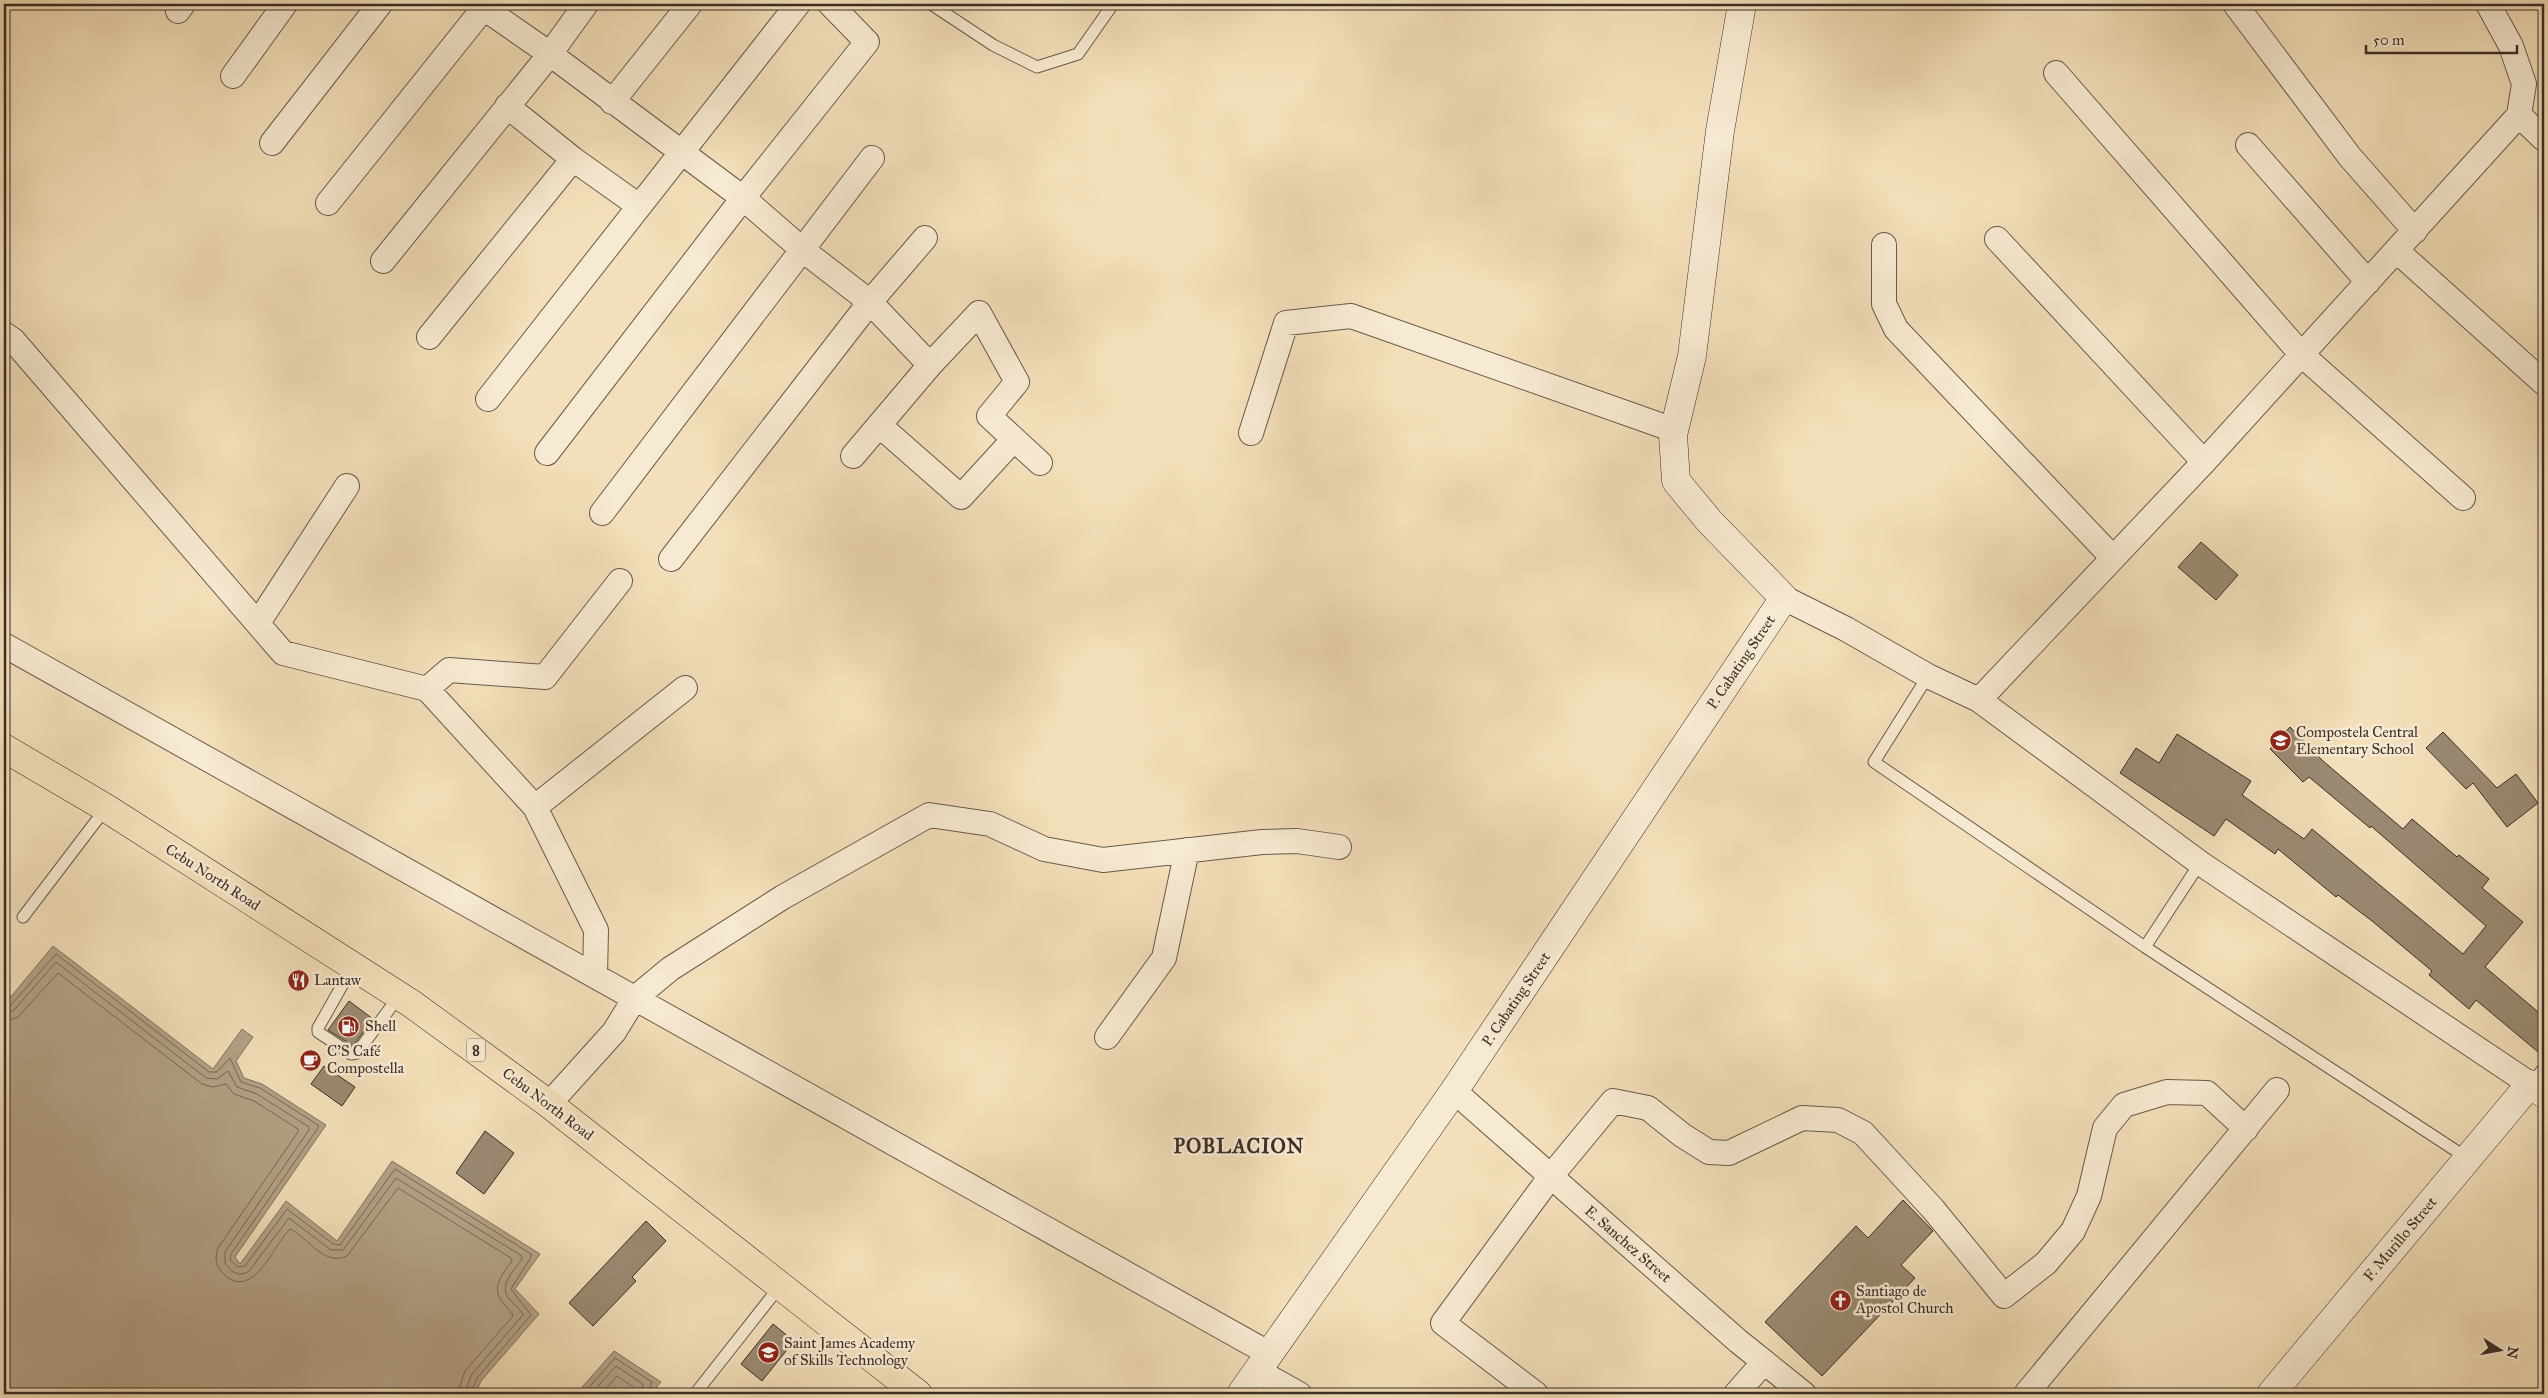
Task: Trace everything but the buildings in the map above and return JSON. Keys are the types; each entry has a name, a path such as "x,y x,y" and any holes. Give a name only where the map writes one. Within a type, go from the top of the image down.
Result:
{"highway":[{"name":"Cebu North Road","path":"4,748 106,808 399,996 549,1104 918,1394"}],"street":[{"path":"233,76 285,4"},
{"path":"272,143 380,4"},
{"path":"383,261 550,54 586,4"},
{"path":"612,102 690,4"},
{"path":"488,399 798,4"},
{"path":"547,453 743,198 867,42 830,4"},
{"path":"1742,4 1720,131 1692,356 1674,430 1676,481 1710,522 1784,598 1846,629 1928,676 1979,700 2200,863 2539,1082"},
{"path":"2235,4 2350,157 2415,231"},
{"path":"1979,700 2204,462 2519,115 2524,84 2511,46 2488,4"},
{"path":"328,203 483,5 743,198 804,251 870,302 930,365"},
{"path":"2056,73 2302,355 2463,498"},
{"path":"507,106 573,158 639,206"},
{"path":"2519,115 2544,139"},
{"path":"2248,144 2368,282"},
{"path":"429,337 573,158"},
{"path":"602,513 804,251 872,158"},
{"path":"671,558 870,302 925,238"},
{"path":"1997,238 2204,462"},
{"path":"1884,246 1884,304 1896,329 2113,558"},
{"path":"2397,251 2544,383"},
{"path":"853,456 930,365 979,313 1017,382 989,416 1040,463"},
{"path":"1251,433 1286,323 1351,316 1674,430"},
{"path":"4,334 13,340 283,653 428,689 535,807 596,930 594,976"},
{"path":"879,425 961,497 1014,439"},
{"path":"258,623 347,486"},
{"path":"428,689 449,670 545,677 620,581"},
{"name":"P. Cabating Street","path":"1241,1394 1454,1092 1784,598"},
{"path":"4,645 635,998 1263,1362 1299,1394"},
{"path":"535,807 685,688"},
{"path":"549,1104 614,1032 635,998 670,969 783,897 929,815 990,824 1044,849 1103,860 1289,841 1339,847"},
{"path":"1107,1037 1164,958 1187,850"},
{"name":"F. Murillo Street","path":"2271,1394 2467,1158 2539,1082"},
{"path":"2026,1394 2277,1090"},
{"name":"E. Sanchez Street","path":"1454,1092 1764,1362 1804,1394"},
{"path":"1536,1394 1443,1323 1551,1176 1614,1101 1648,1108 1682,1135 1708,1152 1729,1153 1802,1118 1838,1120 1870,1140 1934,1209 2004,1296 2046,1263 2073,1231 2089,1196 2105,1128 2124,1105 2166,1092 2207,1093 2246,1129"},
{"path":"1736,1394 1764,1362"}],"lane":[{"path":"931,4 993,45 1037,67 1078,54 1113,4"},
{"path":"1928,676 1874,762 2145,947 2467,1158"},
{"path":"23,917 106,808"},
{"path":"2145,947 2200,863"},
{"path":"353,966 318,1028 318,1032 351,1054 357,1053 399,996"},
{"path":"695,1394 781,1285"}],"water":[{"path":"53,946 213,1069 242,1029 253,1037 236,1061 244,1078 262,1084 326,1125 235,1257 240,1264 286,1201 337,1241 392,1161 540,1254 515,1289 539,1314 481,1381 475,1394 4,1394 4,1005"},
{"path":"614,1351 661,1382 651,1394 576,1394"}],"place":[{"name":"Compostela Central Elementary School","path":"2280,741"},
{"name":"Lantaw","path":"298,980"},
{"name":"Shell","path":"349,1026"},
{"name":"C'S Café Compostella","path":"311,1060"},
{"name":"Santiago de Apostol Church","path":"1840,1300"},
{"name":"Saint James Academy of Skills Technology","path":"768,1352"}],"district":[{"name":"POBLACION","path":"1239,1146"}]}
